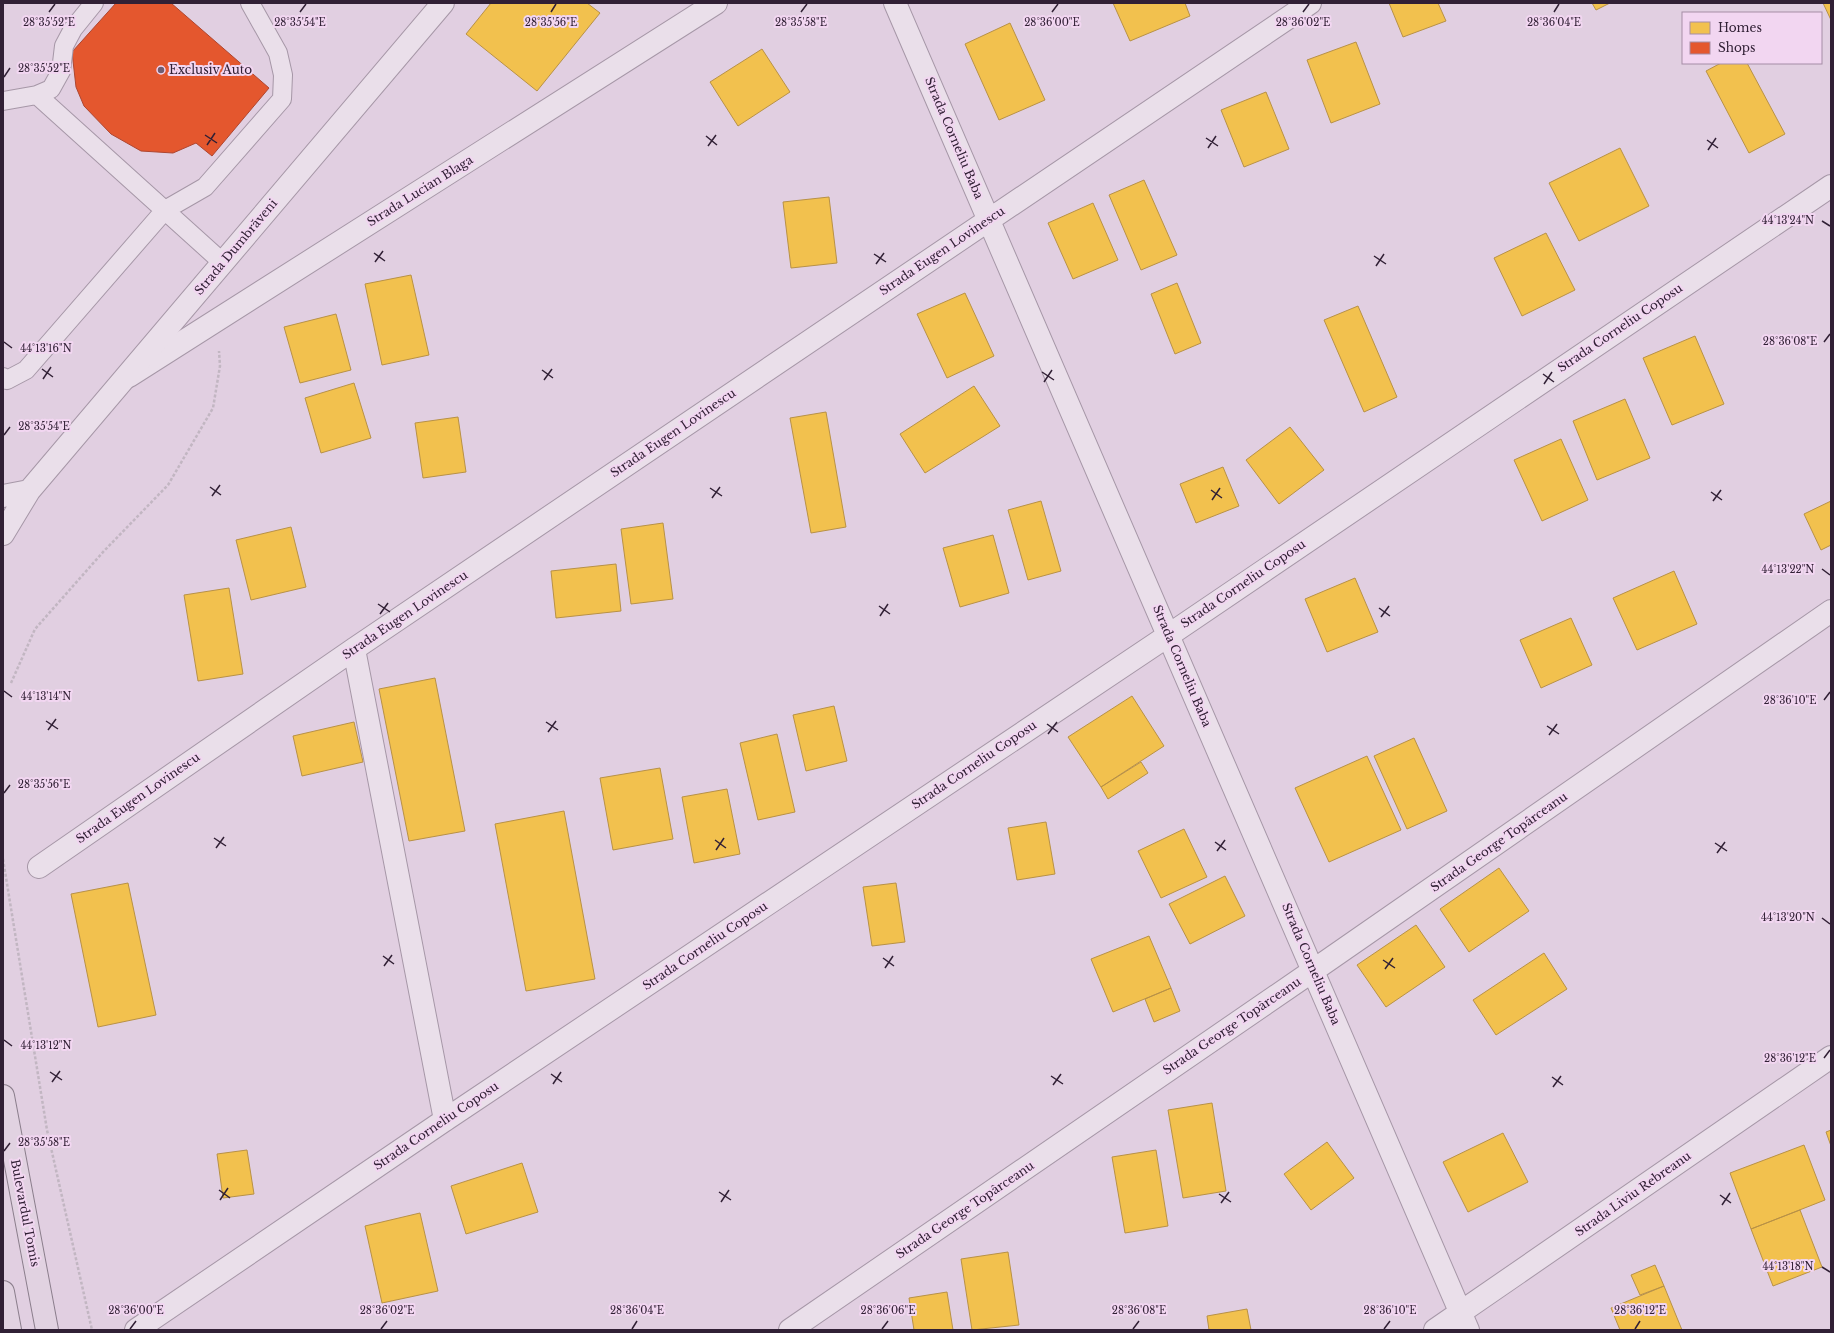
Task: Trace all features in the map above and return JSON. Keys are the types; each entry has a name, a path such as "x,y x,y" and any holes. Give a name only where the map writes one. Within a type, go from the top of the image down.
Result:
{"main road":[{"name":"Bulevardul Tomis","path":"3,1096 47,1330"},
{"path":"3,1292 10,1330"}],"street":[{"name":"Strada Dumbrăveni","path":"3,534 30,491 222,262 443,3"},
{"name":"Strada Lucian Blaga","path":"125,379 716,3"},
{"name":"Strada Corneliu Baba","path":"896,3 1465,1321"},
{"name":"Strada Eugen Lovinescu","path":"39,867 354,649 1310,3"},
{"name":"Strada Corneliu Coposu","path":"136,1330 445,1120 1169,635 1831,186"},
{"path":"3,496 30,491"},
{"name":"Strada George Topârceanu","path":"790,1330 1314,970 1831,611"},
{"path":"354,649 445,1120"},
{"name":"Strada Liviu Rebreanu","path":"1434,1330 1465,1321 1831,1057"}],"lane":[{"path":"3,101 37,95 52,89 61,71 64,46 73,29 94,3"},
{"path":"3,377 7,380 26,370 165,210 206,187 282,99 283,75 278,53 250,3"},
{"path":"37,95 222,262"}],"path":[{"path":"11,683 35,629 104,551 168,485 213,408 220,366 216,321"},
{"path":"3,858 47,1130 92,1330"}],"building: Homes":[{"path":"491,3 587,3 600,13 537,91 466,34"},
{"path":"1113,3 1185,3 1190,16 1130,41"},
{"path":"1389,3 1438,3 1446,21 1403,37"},
{"path":"1592,3 1610,3 1596,10"},
{"path":"1823,3 1831,3 1831,20"},
{"path":"1010,23 1045,100 999,120 965,44"},
{"path":"1356,42 1380,104 1331,123 1307,60"},
{"path":"762,49 790,92 738,126 710,82"},
{"path":"1719,64 1748,64 1785,134 1749,153 1706,71"},
{"path":"1266,92 1289,149 1244,167 1221,110"},
{"path":"1620,148 1649,206 1579,241 1549,183"},
{"path":"1144,180 1177,255 1141,270 1109,195"},
{"path":"829,197 837,263 791,268 783,202"},
{"path":"1093,203 1118,260 1073,279 1048,223"},
{"path":"1546,233 1575,290 1522,316 1494,258"},
{"path":"411,275 429,355 382,365 365,284"},
{"path":"1177,283 1201,343 1175,354 1151,294"},
{"path":"965,293 994,356 947,378 917,314"},
{"path":"1358,306 1397,397 1364,412 1324,320"},
{"path":"336,314 351,370 300,383 284,327"},
{"path":"1695,336 1724,404 1672,425 1643,358"},
{"path":"354,383 371,438 321,453 305,398"},
{"path":"974,386 1000,426 925,473 900,434"},
{"path":"1625,399 1650,458 1597,480 1573,421"},
{"path":"826,412 846,527 811,533 790,418"},
{"path":"458,417 466,472 423,478 415,423"},
{"path":"1290,427 1324,470 1279,504 1246,460"},
{"path":"1561,439 1588,500 1542,521 1514,460"},
{"path":"1223,467 1239,506 1196,523 1180,484"},
{"path":"1041,501 1061,571 1028,580 1008,510"},
{"path":"1831,501 1831,545 1821,550 1804,514"},
{"path":"663,523 673,599 631,604 621,529"},
{"path":"291,527 306,587 251,600 236,540"},
{"path":"993,535 1009,593 960,607 943,548"},
{"path":"616,564 621,611 556,618 551,571"},
{"path":"1674,571 1697,624 1637,650 1613,598"},
{"path":"1355,578 1378,632 1327,652 1305,599"},
{"path":"229,588 243,674 198,681 184,595"},
{"path":"1571,618 1592,665 1541,688 1520,640"},
{"path":"435,678 465,831 409,841 379,689"},
{"path":"1132,696 1164,746 1101,787 1068,737"},
{"path":"834,706 847,761 806,771 793,715"},
{"path":"354,722 363,762 302,776 293,736"},
{"path":"777,734 795,812 758,820 740,743"},
{"path":"1414,738 1447,811 1407,829 1374,756"},
{"path":"1367,756 1401,830 1329,862 1295,788"},
{"path":"1141,762 1148,773 1108,799 1101,787"},
{"path":"660,768 673,839 613,850 600,778"},
{"path":"727,789 740,854 694,863 682,797"},
{"path":"564,811 595,979 526,991 495,824"},
{"path":"1046,822 1055,874 1017,880 1008,828"},
{"path":"1184,829 1207,877 1161,898 1138,851"},
{"path":"1499,868 1529,911 1469,952 1440,909"},
{"path":"1225,876 1245,916 1190,944 1169,904"},
{"path":"128,883 156,1015 98,1027 71,894"},
{"path":"896,883 905,942 872,946 863,887"},
{"path":"1416,925 1445,967 1386,1007 1357,965"},
{"path":"1149,936 1171,988 1113,1012 1091,959"},
{"path":"1544,953 1567,989 1496,1035 1473,1000"},
{"path":"1171,988 1180,1011 1154,1022 1145,999"},
{"path":"1212,1103 1226,1191 1183,1198 1168,1110"},
{"path":"1831,1130 1831,1146 1826,1132"},
{"path":"1503,1133 1528,1182 1468,1212 1443,1162"},
{"path":"1327,1142 1354,1178 1311,1210 1284,1174"},
{"path":"1804,1145 1825,1200 1751,1229 1730,1173"},
{"path":"247,1150 254,1194 223,1198 217,1154"},
{"path":"1156,1150 1168,1226 1125,1233 1112,1157"},
{"path":"522,1163 538,1212 466,1234 451,1186"},
{"path":"1800,1210 1822,1267 1773,1286 1751,1229"},
{"path":"420,1213 438,1291 382,1303 365,1226"},
{"path":"1008,1252 1019,1325 972,1330 961,1259"},
{"path":"1655,1265 1664,1286 1640,1295 1631,1275"},
{"path":"1664,1286 1682,1330 1620,1330 1611,1308"},
{"path":"947,1292 953,1330 914,1330 909,1298"},
{"path":"1247,1309 1251,1330 1209,1330 1207,1316"}],"building: Shops":[{"name":"Exclusiv Auto","path":"116,3 171,3 269,88 212,156 196,143 173,153 141,151 111,134 84,106 76,87 72,52"}],"place":[{"name":"Exclusiv Auto","path":"161,70"}]}
